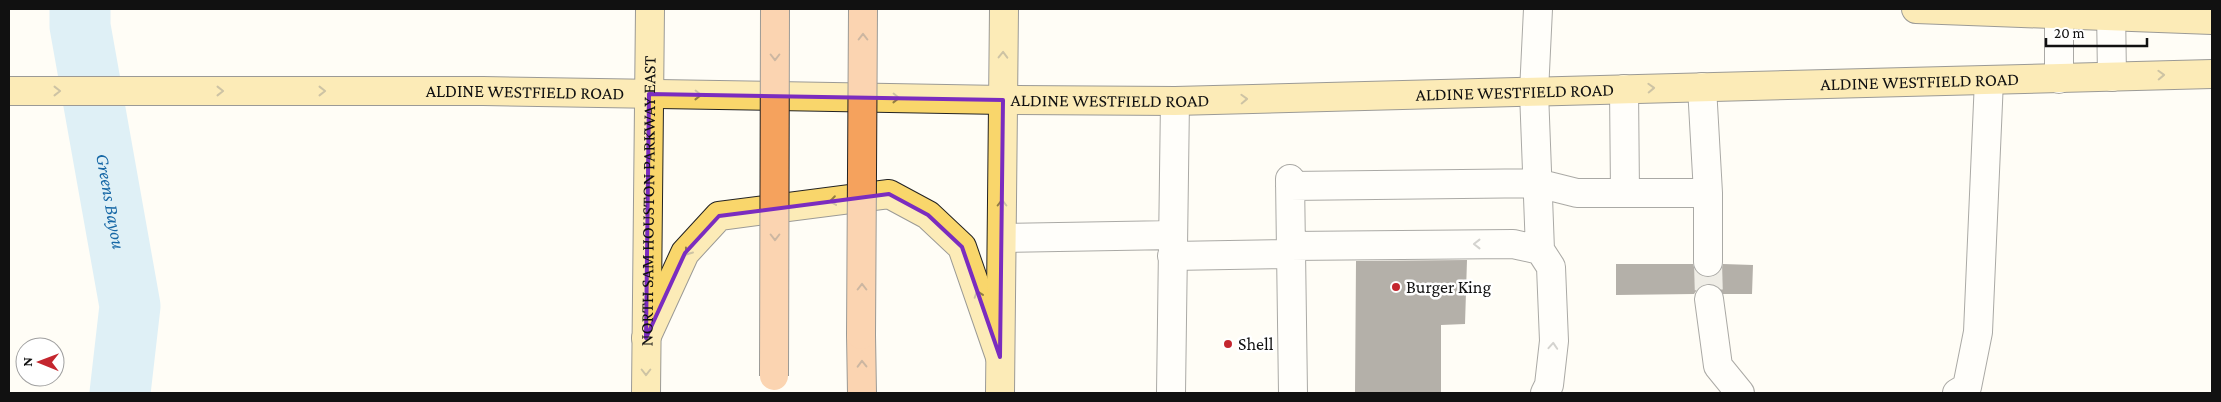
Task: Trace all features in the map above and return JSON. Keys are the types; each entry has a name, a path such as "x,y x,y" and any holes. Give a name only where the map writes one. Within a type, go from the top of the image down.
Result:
{"highway":[{"path":"774,385 775,9"},
{"path":"862,393 863,9"}],"main road":[{"name":"NORTH SAM HOUSTON PARKWAY EAST","path":"646,393 650,9"},
{"path":"1000,393 1004,9"},
{"path":"1916,9 2111,12 2212,20"},
{"name":"ALDINE WESTFIELD ROAD","path":"9,91 649,94 1175,101 2212,74"},
{"path":"646,338 685,253 719,216 889,194 928,215 962,247 1000,357"}],"street":[{"path":"1538,9 1534,92 1540,250 1550,267 1554,342 1549,384 1545,393"},
{"path":"2059,12 2059,79"},
{"path":"2111,12 2112,77"},
{"path":"1956,393 1967,387 1978,332 1989,80"},
{"path":"1702,87 1708,193 1708,262"},
{"path":"1624,89 1625,193"},
{"path":"1170,393 1175,101"},
{"path":"1293,393 1290,182 1537,183 1577,193 1708,193"},
{"path":"1002,238 1290,250 1513,244 1540,250"},
{"path":"1709,299 1718,366 1740,393"}],"highlighted area":[{"path":"649,94 1003,100 1000,357 962,247 928,215 889,194 719,216 685,253 646,338"}],"building":[{"path":"1467,260 1465,324 1441,325 1441,393 1355,393 1356,261"},
{"path":"1616,264 1693,264 1695,270 1700,275 1708,278 1716,275 1721,270 1723,264 1753,265 1752,294 1723,294 1715,285 1707,284 1699,287 1694,294 1616,295"}],"waterway":[{"name":"Greens Bayou","path":"80,9 80,26 130,306 120,393"}],"tunnel":[{"path":"1708,262 1709,299"}],"place":[{"name":"Burger King","path":"1396,287"},
{"name":"Shell","path":"1228,344"}]}
